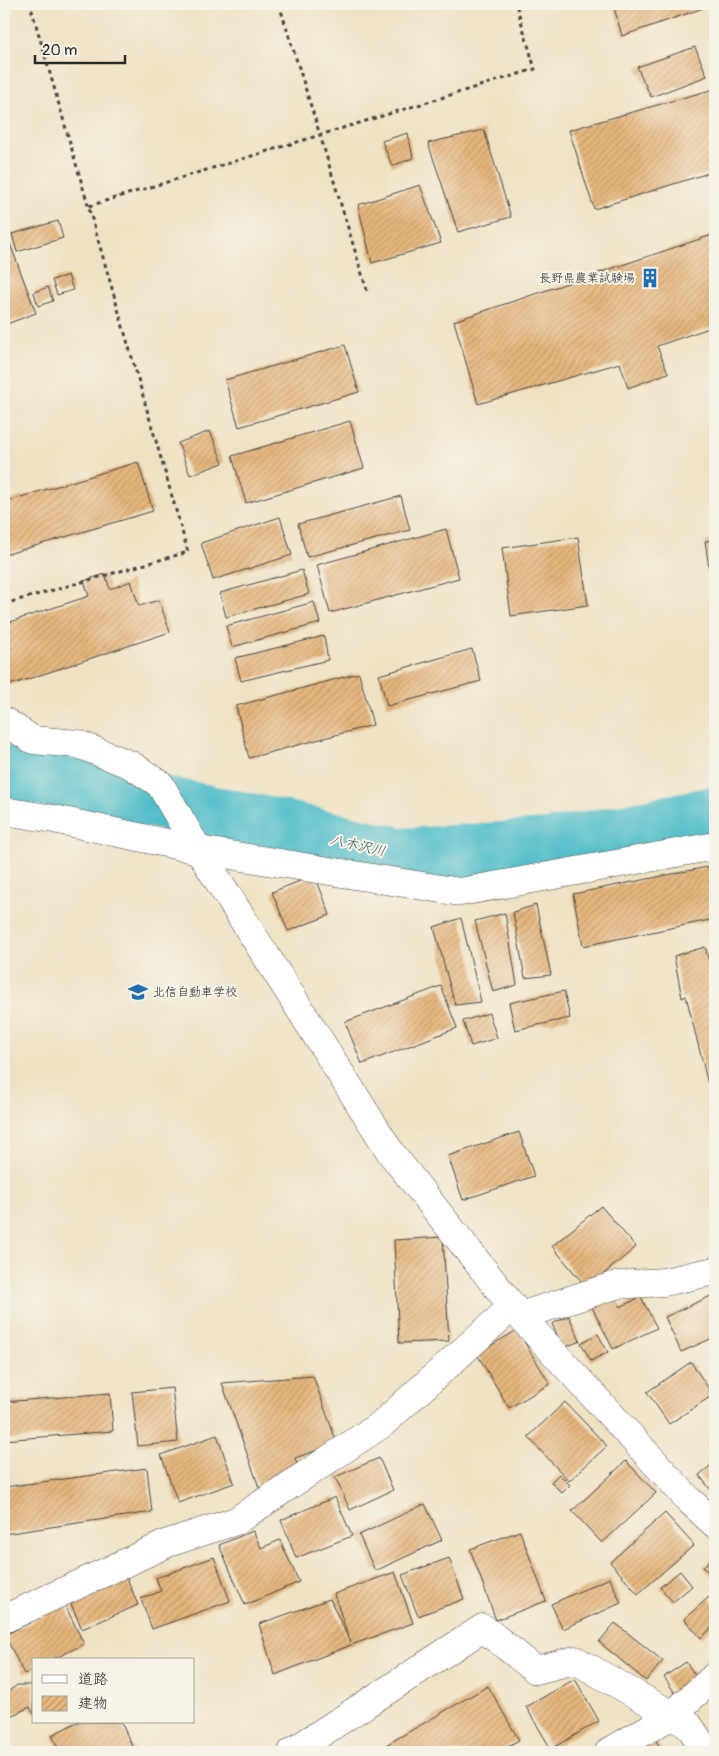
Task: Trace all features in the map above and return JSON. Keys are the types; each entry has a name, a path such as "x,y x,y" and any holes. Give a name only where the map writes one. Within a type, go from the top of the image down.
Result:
{"street":[{"path":"4,721 33,740 78,744 132,765 160,784 195,843 391,1153 516,1311 690,1501 715,1524"},
{"path":"4,811 195,843 460,892 715,846"},
{"path":"4,1619 168,1543 236,1521 382,1424 516,1311 616,1285 664,1282 715,1272"},
{"path":"292,1752 483,1628 536,1670 575,1660 688,1724 707,1752"},
{"path":"609,1752 672,1715 715,1676"}],"path":[{"path":"4,604 188,552 30,4"},
{"path":"279,4 368,294"},
{"path":"89,206 536,69 516,4"}],"building":[{"path":"613,4 715,4 622,36"},
{"path":"695,47 707,76 651,97 637,67"},
{"path":"714,89 715,171 594,209 569,130"},
{"path":"484,130 511,217 458,232 428,143"},
{"path":"408,133 413,158 392,166 382,141"},
{"path":"420,185 441,243 372,263 358,205"},
{"path":"58,221 63,238 17,252 12,234"},
{"name":"長野県農業試験場","path":"715,234 715,326 657,346 668,373 628,388 620,363 478,404 454,321"},
{"path":"9,241 36,313 4,325 4,244"},
{"path":"68,275 73,290 57,295 52,280"},
{"path":"48,287 53,301 38,306 34,292"},
{"path":"345,345 359,392 239,427 225,380"},
{"path":"350,421 364,468 246,503 232,456"},
{"path":"210,431 223,463 190,475 178,443"},
{"path":"138,462 153,511 4,555 4,502"},
{"path":"401,496 410,530 307,557 298,524"},
{"path":"280,517 292,555 213,580 201,543"},
{"path":"446,529 459,578 330,613 317,565"},
{"path":"578,537 588,605 511,616 502,548"},
{"path":"715,540 715,602 714,602 705,541"},
{"path":"302,570 309,594 226,617 220,593"},
{"path":"105,574 110,589 131,581 139,606 159,600 170,632 4,687 4,624 89,596 84,581"},
{"path":"314,602 320,623 232,647 226,626"},
{"path":"324,636 328,660 241,681 235,658"},
{"path":"472,649 481,681 387,706 379,675"},
{"path":"359,673 373,725 249,758 236,706"},
{"path":"712,866 715,883 715,919 583,946 573,894"},
{"path":"315,875 330,915 288,931 272,892"},
{"path":"536,905 551,975 525,978 513,912"},
{"path":"505,913 517,985 493,992 475,921"},
{"path":"461,918 481,1002 455,1005 434,927"},
{"path":"705,947 715,982 715,1082 708,1084 686,996 682,998 674,956"},
{"path":"441,986 457,1028 362,1064 345,1022"},
{"path":"564,991 570,1018 515,1030 509,1003"},
{"path":"489,1013 497,1038 471,1046 463,1021"},
{"path":"519,1132 534,1176 463,1200 448,1156"},
{"path":"601,1206 636,1247 587,1288 552,1246"},
{"path":"443,1237 449,1341 399,1343 394,1240"},
{"path":"614,1294 620,1307 641,1297 657,1328 613,1349 591,1305"},
{"path":"713,1295 715,1301 715,1337 681,1352 665,1317"},
{"path":"569,1316 580,1341 563,1348 552,1324"},
{"path":"517,1330 550,1384 509,1408 477,1354"},
{"path":"598,1334 608,1352 591,1361 581,1343"},
{"path":"691,1362 713,1395 669,1424 647,1392"},
{"path":"313,1376 337,1443 295,1458 301,1475 260,1490 222,1383"},
{"path":"172,1388 178,1442 138,1446 132,1392"},
{"path":"110,1393 113,1431 4,1440 4,1402"},
{"path":"565,1402 607,1446 569,1481 528,1437"},
{"path":"217,1435 234,1483 178,1503 161,1455"},
{"path":"379,1458 393,1490 350,1510 335,1477"},
{"path":"626,1461 656,1493 602,1543 572,1511"},
{"path":"715,1462 715,1495 699,1475"},
{"path":"147,1468 152,1512 4,1534 4,1487"},
{"path":"559,1474 570,1485 562,1493 551,1482"},
{"path":"335,1497 352,1536 296,1558 281,1520"},
{"path":"425,1504 442,1540 375,1571 359,1535"},
{"path":"665,1513 694,1545 638,1594 610,1562"},
{"path":"253,1531 261,1548 280,1540 299,1582 245,1605 219,1545"},
{"path":"520,1531 546,1601 496,1620 470,1549"},
{"path":"715,1555 715,1579 703,1567"},
{"path":"214,1557 230,1601 152,1629 141,1599 161,1591 156,1578"},
{"path":"449,1558 464,1599 418,1616 402,1575"},
{"path":"680,1571 692,1586 673,1602 660,1587"},
{"path":"395,1572 413,1623 275,1675 259,1624 330,1599 350,1642 334,1594"},
{"path":"125,1573 138,1605 82,1629 68,1597"},
{"path":"610,1578 621,1603 563,1629 551,1604"},
{"path":"709,1597 715,1605 715,1625 701,1638 684,1619"},
{"path":"65,1605 84,1644 56,1658 32,1658 32,1670 24,1674 5,1635"},
{"path":"615,1623 663,1661 646,1681 599,1642"},
{"path":"686,1662 697,1678 675,1693 664,1677"},
{"path":"575,1679 599,1721 551,1749 526,1707"},
{"path":"17,1685 32,1685 32,1711 30,1707 4,1719 4,1695"},
{"path":"488,1686 519,1740 498,1752 374,1752"},
{"path":"73,1724 122,1724 135,1752 60,1752 52,1735"},
{"path":"655,1739 663,1752 633,1752"}],"waterway":[{"name":"八木沢川","path":"4,772 255,821 404,855 549,846 715,813"}],"place":[{"name":"長野県農業試験場","path":"650,278"},
{"name":"北信自動車学校","path":"138,992"}]}
